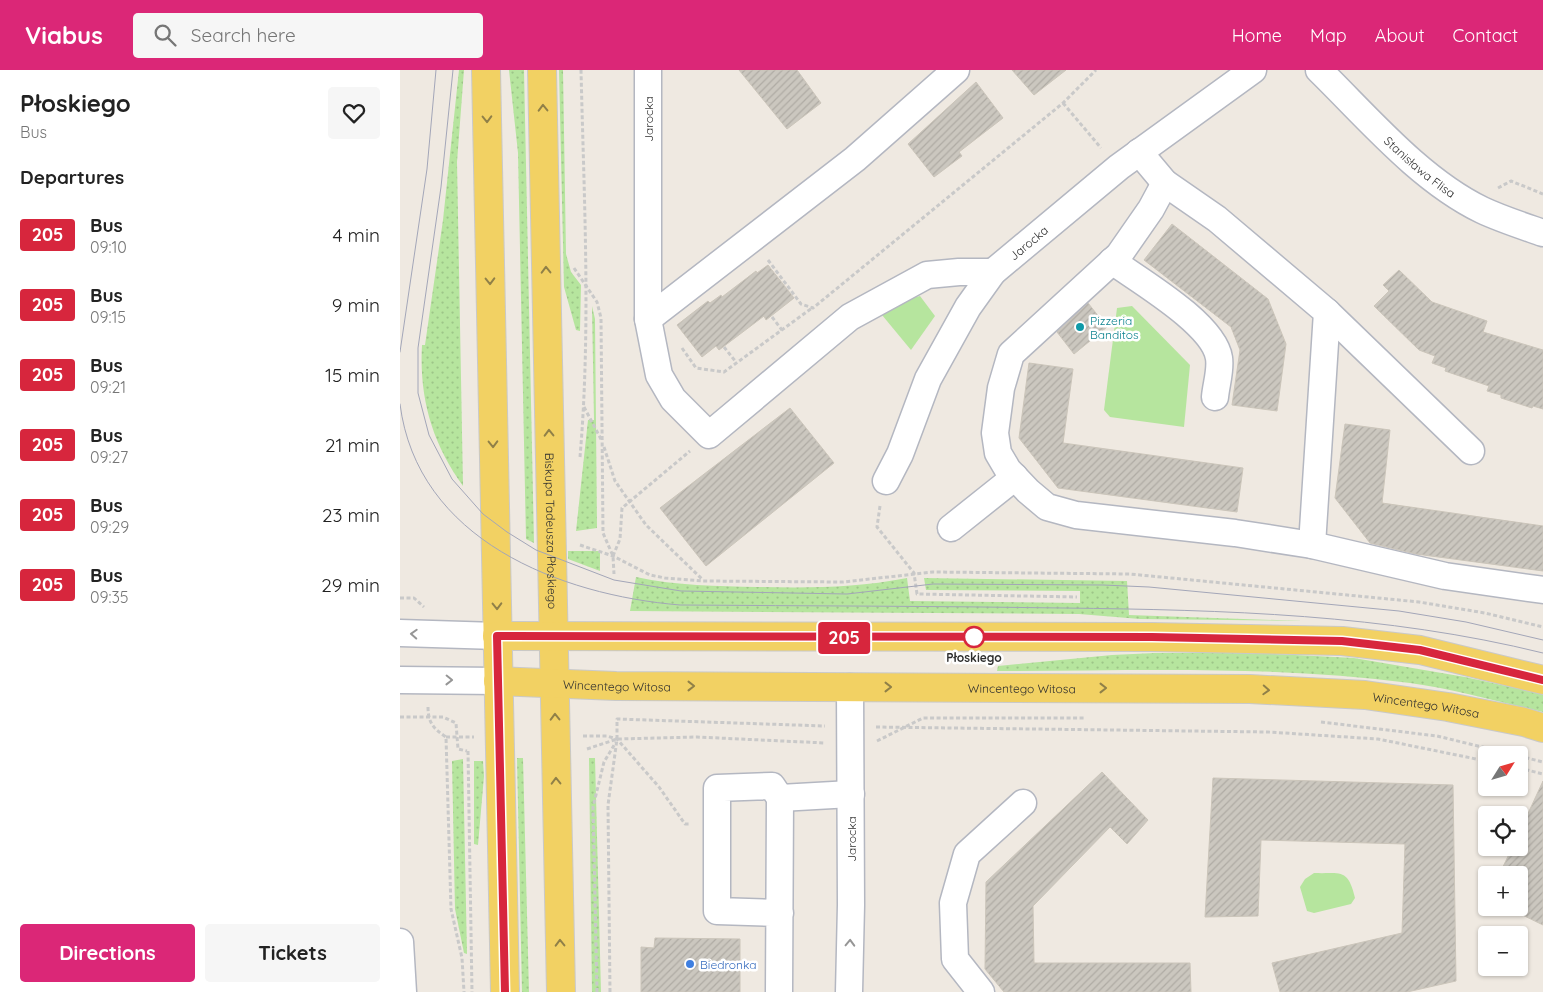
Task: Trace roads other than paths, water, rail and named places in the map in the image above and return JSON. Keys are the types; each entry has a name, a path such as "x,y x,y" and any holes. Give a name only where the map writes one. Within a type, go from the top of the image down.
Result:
{"main road":[{"path":"486,70 505,992"},
{"name":"Biskupa Tadeusza Płoskiego","path":"542,70 561,992"},
{"path":"497,636 1152,637 1342,641 1420,650 1543,680"},
{"name":"Wincentego Witosa","path":"498,681 555,685 1250,689 1365,695 1448,707 1524,722 1543,728"}],"street":[{"name":"Jarocka","path":"648,70 652,315 659,375 673,399 709,434 850,317 926,274 993,272"},
{"path":"652,315 855,159 956,70"},
{"name":"Jarocka","path":"886,480 900,454 928,379 968,307 993,272 1139,152 1253,70"},
{"name":"Stanisława Flisa","path":"1319,70 1409,159 1450,190 1481,210 1543,233"},
{"path":"1139,152 1165,183 1217,219 1327,312 1471,451"},
{"path":"1165,183 1151,209 1119,255 1011,354 1001,388 995,433 998,452 1015,478 1047,507 1076,514 1235,533 1312,545 1445,576 1543,590"},
{"path":"1112,261 1189,316 1206,331 1216,348 1219,359 1215,397"},
{"path":"1312,545 1327,312"},
{"path":"951,528 1015,478"},
{"path":"400,633 497,636"},
{"path":"400,680 498,681"},
{"name":"Jarocka","path":"849,992 852,735 850,686"},
{"path":"779,992 780,914 780,798 772,786 716,788 717,912 780,914"},
{"path":"780,798 851,794"},
{"path":"980,992 955,959 953,903 967,854 1023,803"},
{"path":"400,942 403,992"}],"tram line":[{"path":"400,352 427,169 436,70"},
{"path":"453,70 441,187 418,348 418,393 429,435 452,479 483,514 536,550 614,580 681,591 847,594 933,584 1149,587 1399,611 1466,622 1543,640"},
{"path":"400,404 412,451 434,491 464,525 501,552 543,573 588,588 634,599 680,605 1063,608 1244,613 1364,622 1424,630 1484,640 1543,653"}],"place":[{"name":"Pizzeria Banditos","path":"1080,327"},
{"name":"Płoskiego","path":"974,637"},
{"name":"Biedronka","path":"690,964"}]}
